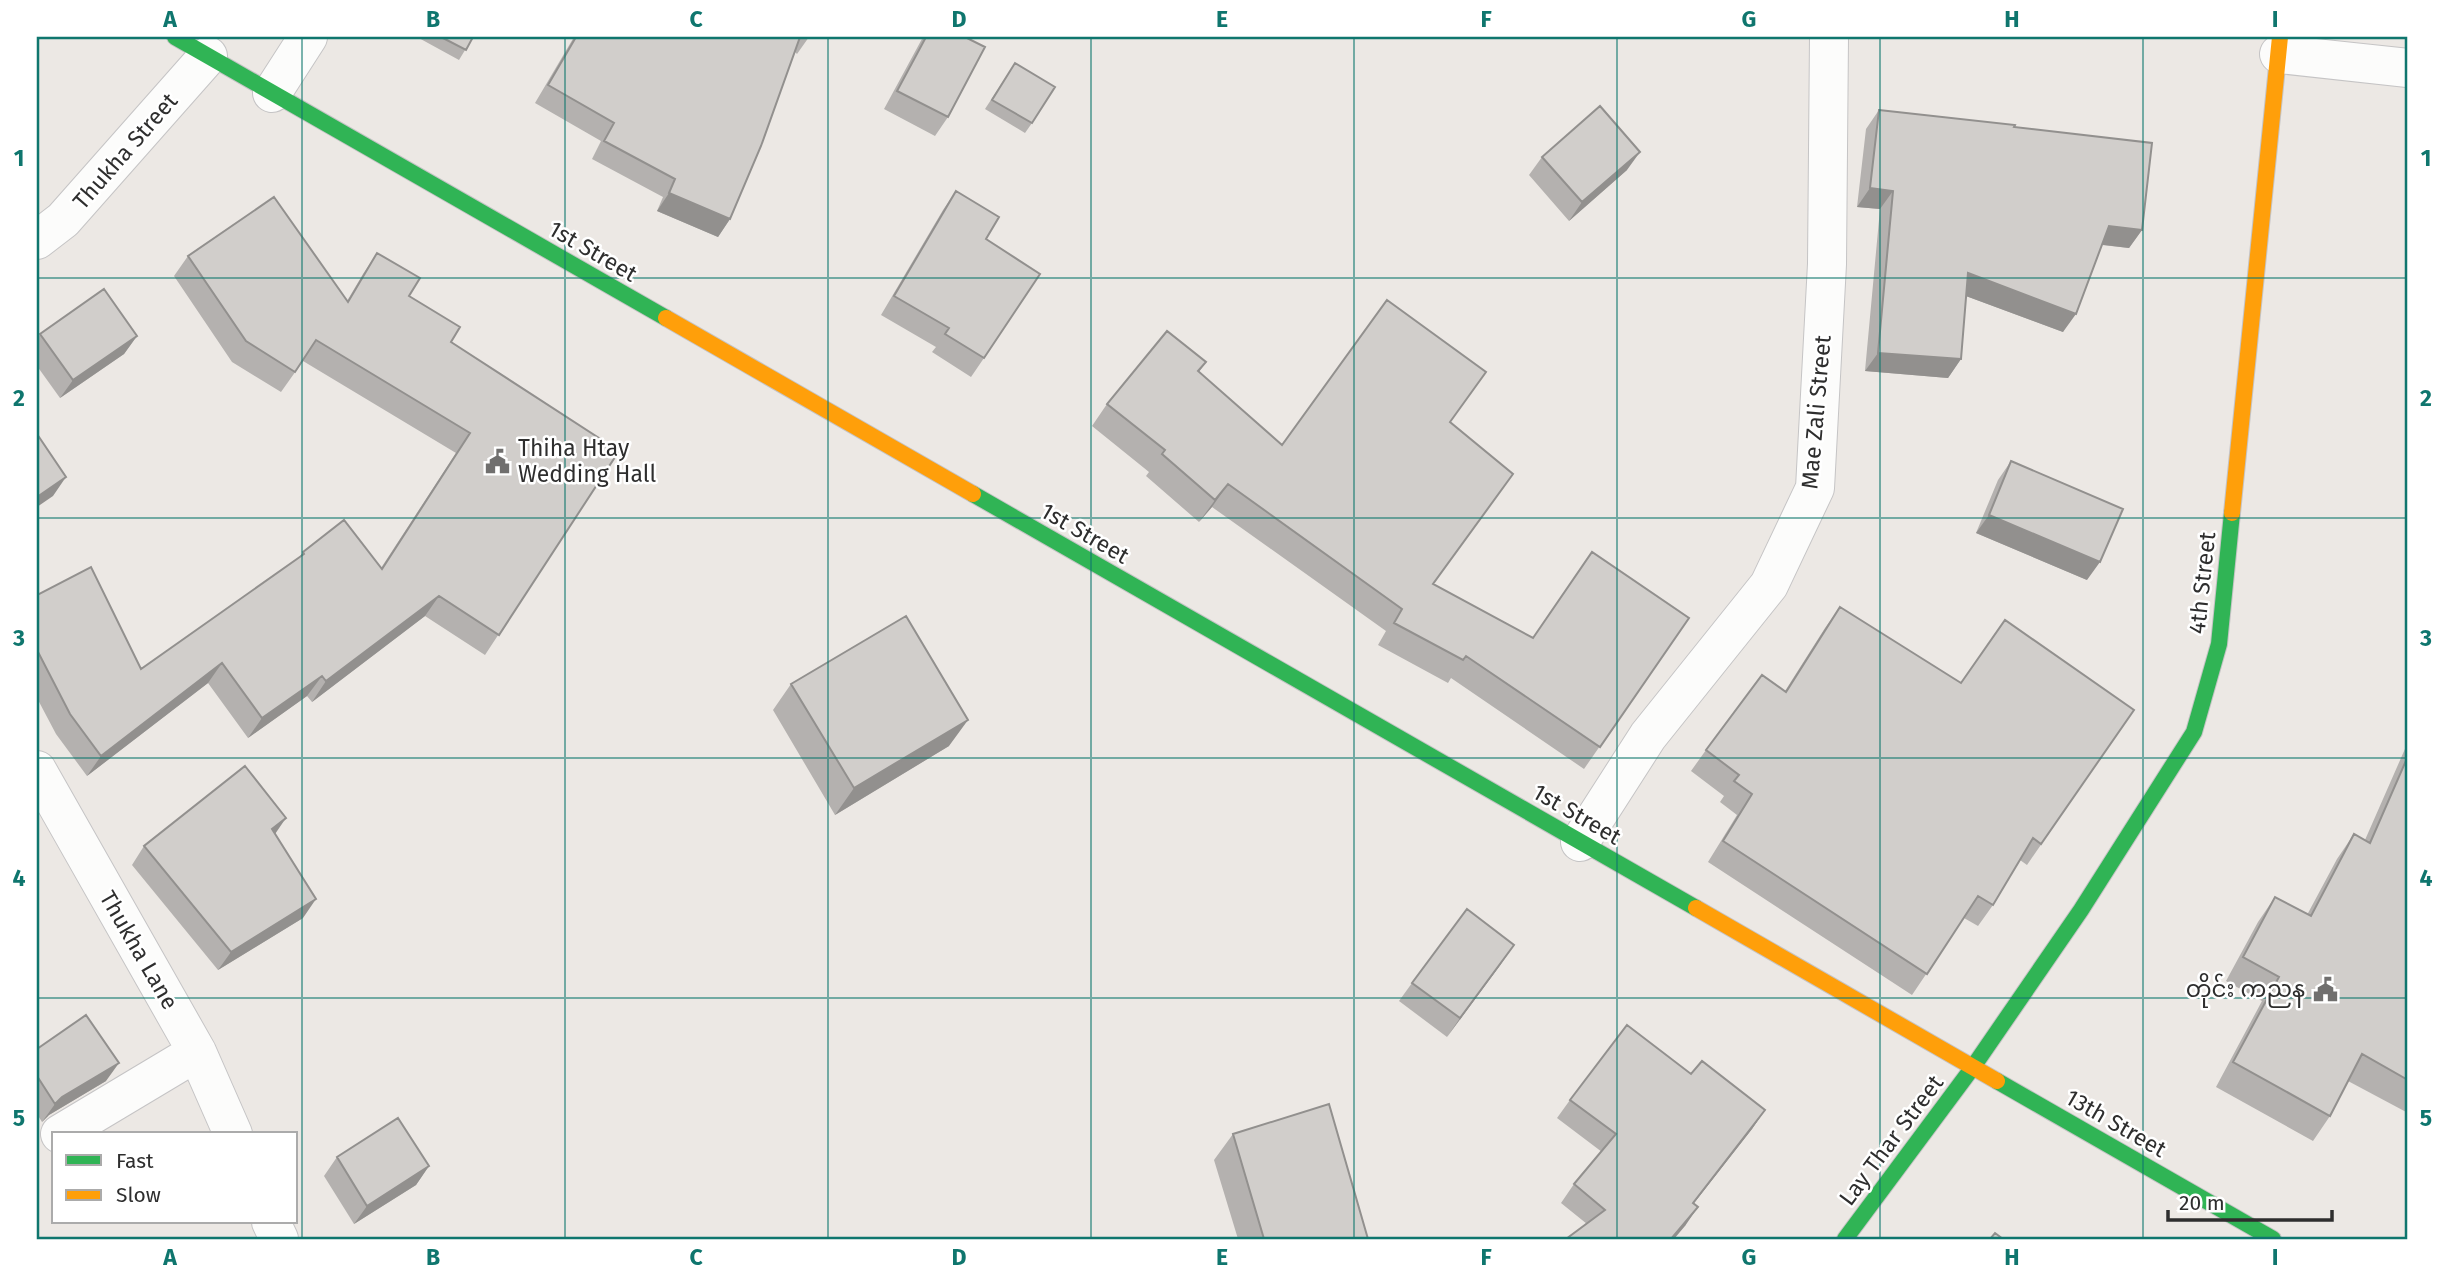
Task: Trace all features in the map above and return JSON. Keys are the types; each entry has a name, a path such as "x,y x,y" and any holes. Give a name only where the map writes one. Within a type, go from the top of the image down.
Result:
{"street":[{"name":"1st Street","path":"176,37 1973,1067"},
{"path":"272,93 308,37"},
{"name":"Mae Zali Street","path":"1580,842 1648,736 1769,584 1815,488 1826,264 1829,37"},
{"path":"2279,46 2408,68"},
{"name":"4th Street","path":"1973,1067 2081,910 2194,732 2219,644 2279,46"},
{"name":"Thukha Street","path":"37,240 63,220 208,56"},
{"name":"Thukha Lane","path":"37,770 197,1052 232,1132"},
{"path":"63,1132 197,1052"},
{"name":"Lay Thar Street","path":"1845,1239 1973,1067"},
{"name":"13th Street","path":"1973,1067 2273,1239"}],"building":[{"path":"441,37 473,37 466,50"},
{"path":"576,37 800,37 761,146 730,219 669,193 675,179 604,141 614,123 548,85"},
{"path":"926,37 965,37 985,47 948,117 897,91"},
{"path":"1015,63 1055,87 1032,123 992,100"},
{"path":"1600,106 1640,152 1582,202 1542,157"},
{"path":"1879,110 2152,143 2142,230 2109,226 2076,314 1968,273 1961,359 1878,353 1893,191 1870,188"},
{"path":"956,191 999,217 986,239 1040,274 984,358 945,334 949,328 894,296"},
{"path":"274,197 348,302 377,253 420,278 409,296 460,327 451,342 619,451 499,635 439,596 326,681 322,676 262,718 222,663 101,756 70,714 37,650 37,595 91,567 141,669 304,554 303,552 344,520 382,569 470,433 316,340 295,372 246,341 188,256"},
{"path":"104,289 137,336 73,380 40,334"},
{"path":"1387,300 1486,372 1450,422 1513,474 1433,584 1533,638 1592,552 1689,618 1600,747 1466,656 1463,660 1394,623 1402,609 1228,484 1215,500 1162,454 1165,450 1107,404 1167,331 1206,362 1198,371 1282,445"},
{"path":"37,434 66,477 37,497"},
{"path":"2011,461 2123,509 2100,562 1989,515"},
{"path":"1840,607 1961,683 2005,620 2134,710 2041,844 2033,838 1993,905 1978,896 1927,974 1723,841 1752,794 1734,781 1739,775 1706,750 1762,675 1786,692"},
{"path":"906,616 968,720 854,788 791,684"},
{"path":"2408,756 2408,1080 2362,1054 2330,1116 2233,1062 2279,977 2243,957 2275,897 2311,916 2354,834 2370,843"},
{"path":"245,766 286,818 272,829 316,899 231,952 144,846"},
{"path":"1467,909 1514,945 1460,1018 1412,983"},
{"path":"86,1015 119,1063 62,1097 55,1104 37,1076 37,1049"},
{"path":"1627,1025 1691,1074 1702,1061 1765,1110 1693,1203 1698,1207 1671,1239 1566,1239 1605,1210 1574,1184 1616,1134 1570,1100"},
{"path":"1329,1104 1368,1239 1264,1239 1233,1134"},
{"path":"398,1118 429,1166 367,1206 337,1157"},
{"path":"1995,1233 2003,1239 1990,1239"}],"traffic: fast":[{"path":"175,37 666,318"},
{"path":"973,494 1696,908"},
{"path":"1845,1239 1973,1067 2081,910 2194,732 2219,644 2232,513"},
{"path":"1997,1081 2273,1239"}],"traffic: slow":[{"path":"2232,513 2280,37"},
{"path":"666,318 973,494"},
{"path":"1696,908 1997,1081"}],"place":[{"name":"Thiha Htay Wedding Hall","path":"498,461"},
{"name":"တိုင်း ကညန","path":"2325,989"}]}
